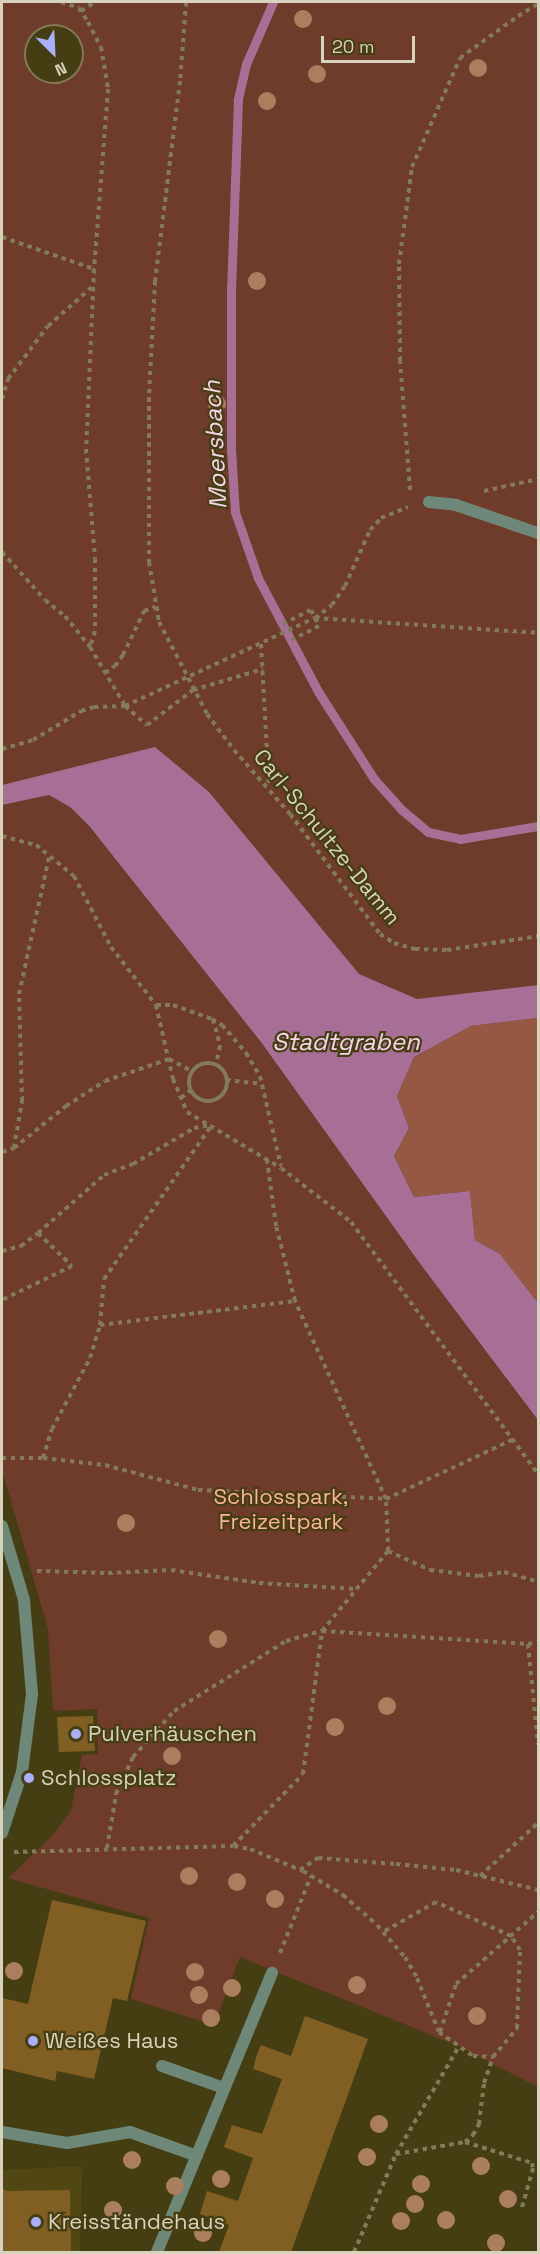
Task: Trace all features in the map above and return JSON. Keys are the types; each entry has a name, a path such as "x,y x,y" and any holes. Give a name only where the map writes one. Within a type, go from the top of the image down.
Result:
{"street":[{"path":"429,502 456,505 538,533"},
{"path":"2,1526 24,1600 32,1694 22,1772 2,1833"},
{"path":"157,2253 272,1973"},
{"path":"162,2066 224,2088"},
{"path":"2,2132 67,2143 130,2132 197,2156"}],"path":[{"path":"61,2 81,11 101,47 108,89 93,285 86,449 95,559 95,631 90,647"},
{"path":"81,11 95,2"},
{"name":"Carl-Schultze-Damm","path":"186,2 180,81 155,281 149,397 149,562 159,622 193,690 234,750 269,789 380,934 394,944 415,949 447,950 538,936"},
{"path":"410,495 400,361 399,264 412,167 460,58 538,4"},
{"path":"2,237 94,269"},
{"path":"2,399 8,379 48,326 93,285"},
{"path":"526,482 538,479"},
{"path":"2,749 33,740 81,711 125,706 315,618 332,605 345,586 370,530 381,518 411,506"},
{"path":"2,552 45,600 65,616 90,647 125,706 147,725 193,690 263,669"},
{"path":"105,673 115,666 123,655 144,611 155,607"},
{"path":"283,624 311,610 319,626 291,640"},
{"path":"315,618 538,633"},
{"path":"261,644 269,789"},
{"path":"2,836 36,844 50,853 74,876 111,947 156,1005 169,1059 187,1112 281,1168 351,1222 538,1473"},
{"path":"14,1148 22,1101 19,994 50,853"},
{"path":"156,1005 173,1005 212,1019 222,1025 246,1053 262,1084 281,1168"},
{"path":"212,1019 220,1046 216,1065"},
{"path":"2,1152 14,1148 66,1106 105,1081 169,1059 192,1071"},
{"path":"203,1064 216,1065 225,1074 224,1092 215,1100 198,1099 190,1090 192,1071 203,1064"},
{"path":"226,1080 262,1084"},
{"path":"181,1098 190,1090"},
{"path":"2,1251 21,1246 104,1175 133,1164 194,1128 212,1125"},
{"path":"43,1458 52,1429 90,1358 100,1324 104,1279 212,1125"},
{"path":"233,1846 303,1774 322,1631 388,1551 386,1500 295,1301 276,1226 267,1159"},
{"path":"2,1300 72,1266 38,1233"},
{"path":"100,1324 295,1301"},
{"path":"2,1458 43,1458 105,1465 198,1490 386,1500 514,1439"},
{"path":"388,1551 430,1570 479,1576 504,1572 538,1582"},
{"path":"16,1569 59,1573 171,1570 259,1583 357,1589"},
{"path":"107,1848 116,1794 133,1757 174,1711 286,1641 322,1631 528,1644 538,1642"},
{"path":"528,1644 538,1745"},
{"path":"480,1876 538,1823"},
{"path":"11,1852 233,1846 300,1870 343,1896 383,1932 405,1957 417,1978 439,2032 473,2056 494,2057"},
{"path":"300,1870 318,1858 456,1870 538,1890"},
{"path":"272,1973 310,1876"},
{"path":"383,1932 436,1902 511,1936 520,1950 517,2028 494,2057 484,2083 479,2124 465,2142"},
{"path":"439,2032 456,1984 538,1912"},
{"path":"354,2253 396,2154 459,2046"},
{"path":"396,2154 465,2142 532,2163 533,2168 521,2211"}],"shaded area":[{"path":"538,1018 538,1303 500,1254 475,1240 470,1191 414,1197 394,1156 409,1128 397,1096 414,1057 471,1026"},
{"name":"Kreisständehaus","path":"82,2166 80,2252 2,2252 2,2170"}],"green space":[{"path":"2,2 538,2 538,985 417,999 358,974 155,747 2,785"},
{"name":"Schlosspark, Freizeitpark","path":"49,795 70,807 122,864 261,1042 421,1265 538,1420 538,2087 458,2046 240,1957 214,2025 131,1999 149,1918 8,1878 53,1835 71,1811 82,1755 98,1754 97,1709 53,1711 48,1629 2,1470 2,805"}],"water":[{"name":"Stadtgraben","path":"155,747 209,792 359,974 417,999 538,985 538,1018 471,1026 414,1057 397,1096 409,1128 394,1156 414,1197 470,1191 475,1240 500,1254 538,1303 538,1420 421,1265 261,1042 90,827 70,807 49,795 2,805 2,785"}],"building":[{"name":"Pulverhäuschen","path":"93,1716 95,1751 59,1752 57,1717"},
{"path":"52,1900 146,1921 127,2001 113,1998 94,2079 57,2071 55,2081 2,2068 2,1998 28,2004"},
{"path":"305,2016 368,2039 291,2252 219,2252 229,2225 200,2214 207,2191 238,2201 253,2158 224,2147 232,2125 262,2134 282,2079 253,2069 256,2057 261,2045 291,2056"},
{"name":"Kreisständehaus","path":"2,2188 7,2191 70,2190 71,2252 2,2252"}],"waterway":[{"name":"Moersbach","path":"273,2 246,64 238,100 231,287 231,449 235,512 258,578 319,693 374,779 402,810 428,832 460,839 538,826"}],"place":[{"name":"Pulverhäuschen","path":"76,1734"},
{"name":"Schlossplatz","path":"29,1778"},
{"name":"Weißes Haus","path":"33,2041"},
{"name":"Kreisständehaus","path":"36,2222"}]}
